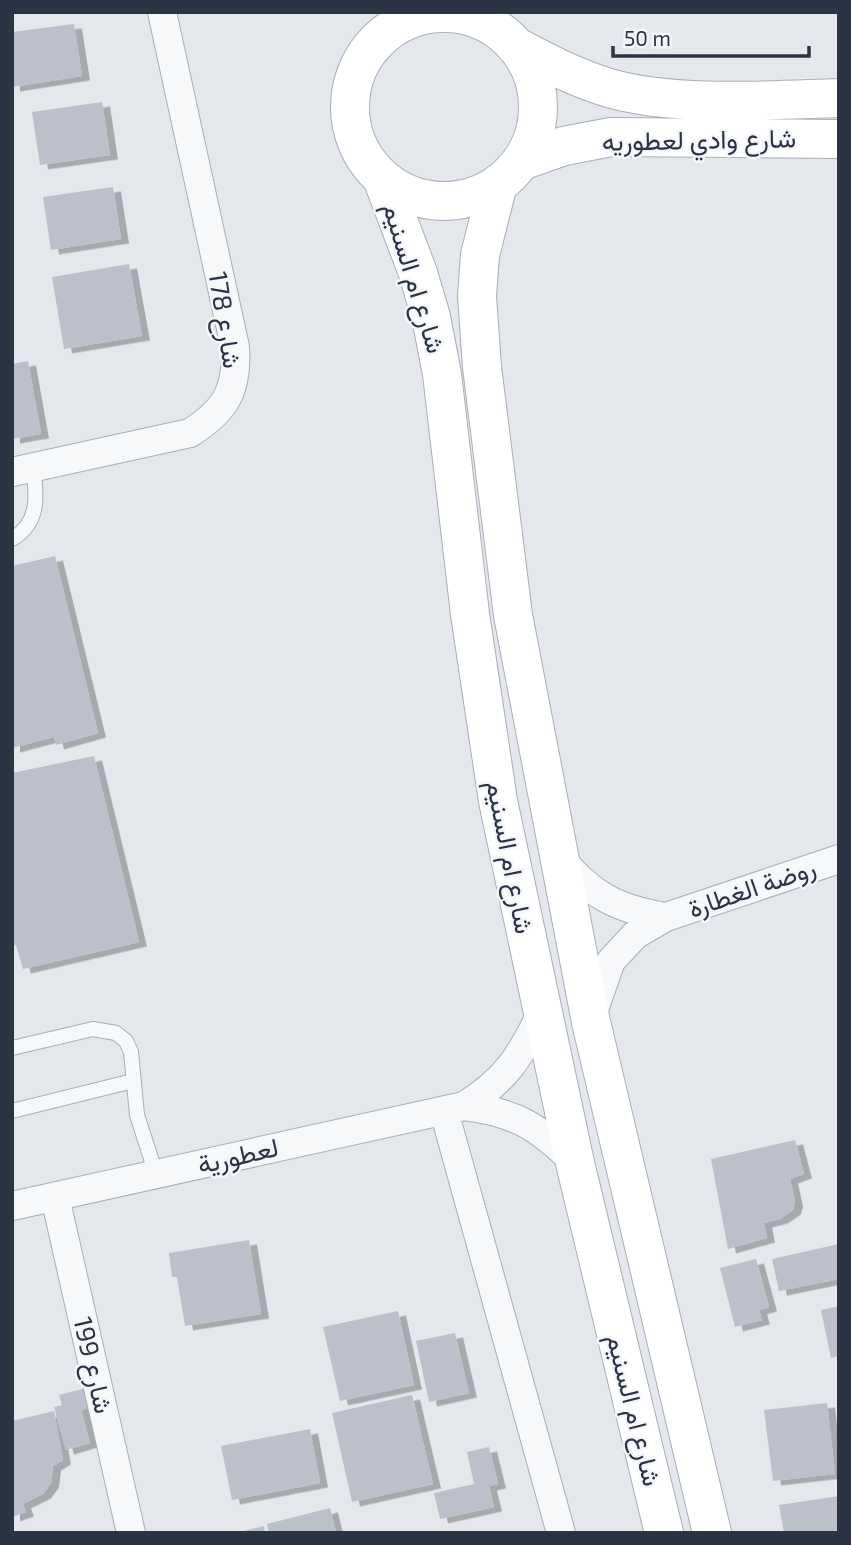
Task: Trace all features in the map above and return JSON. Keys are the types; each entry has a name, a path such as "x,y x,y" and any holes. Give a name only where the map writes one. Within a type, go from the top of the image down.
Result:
{"main road":[{"path":"434,14 464,16 502,30 532,74 538,103 534,134 510,173 470,198 439,201 408,194 382,178 362,154 358,144 351,124 351,93 360,63 384,25 434,14"},
{"name":"شارع وادي لعطوريه","path":"502,30 565,73 612,89 672,98 839,98"},
{"name":"شارع وادي لعطوريه","path":"510,173 564,146 611,137 839,139"},
{"name":"شارع ام السنيم","path":"510,173 479,269 477,296 482,367 513,615 556,852 591,1021 712,1533"},
{"name":"شارع ام السنيم","path":"382,178 418,273 442,374 470,614 498,801 541,1014 664,1533"}],"street":[{"name":"شارع 178","path":"23,470 190,433 214,418 228,398 237,374 235,347 162,12"},
{"name":"روضة الغطارة","path":"556,852 576,877 603,898 633,911 666,917"},
{"name":"روضة الغطارة","path":"591,1021 597,993 611,961 635,935 666,917 839,859"},
{"name":"لعطورية","path":"454,1109 491,1090 513,1067 541,1014"},
{"name":"لعطورية","path":"12,1206 454,1109 497,1110 528,1123 575,1163"},
{"path":"454,1109 562,1533"},
{"name":"شارع 199","path":"55,1197 131,1533"}],"lane":[{"path":"12,539 23,532 35,512 23,470"},
{"path":"12,1048 105,1029 126,1041 131,1052 137,1115 156,1174"},
{"path":"12,1111 133,1081"}],"building":[{"path":"74,24 82,76 12,87 12,32"},
{"path":"102,102 110,155 40,165 32,112"},
{"path":"113,187 121,239 51,250 43,197"},
{"path":"129,264 142,336 64,349 52,277"},
{"path":"28,361 41,434 12,439 12,364"},
{"path":"55,556 98,733 56,745 54,737 12,748 12,566"},
{"path":"94,756 139,942 23,969 16,945 12,946 12,773"},
{"path":"795,1140 804,1174 790,1179 795,1202 793,1210 780,1219 764,1223 767,1238 728,1249 711,1159"},
{"path":"249,1240 261,1314 185,1326 177,1277 172,1277 169,1253"},
{"path":"839,1244 839,1279 779,1291 772,1259"},
{"path":"756,1259 769,1307 759,1310 762,1320 735,1327 720,1268"},
{"path":"839,1306 839,1356 831,1358 821,1310"},
{"path":"398,1311 414,1385 340,1401 323,1327"},
{"path":"455,1333 469,1393 429,1402 416,1341"},
{"path":"86,1388 91,1407 81,1410 90,1443 66,1450 54,1407 62,1405 59,1395"},
{"path":"412,1395 433,1484 352,1502 332,1413"},
{"path":"827,1403 835,1474 773,1481 764,1410"},
{"path":"54,1411 63,1460 53,1466 51,1483 43,1494 23,1504 26,1512 12,1517 12,1421"},
{"path":"310,1429 320,1483 232,1500 221,1446"},
{"path":"489,1447 498,1484 489,1486 494,1507 440,1519 434,1493 474,1484 467,1452"},
{"path":"839,1496 839,1533 784,1533 779,1505"},
{"path":"330,1508 336,1533 269,1533 267,1524"},
{"path":"264,1526 265,1533 240,1533 240,1532"}]}
